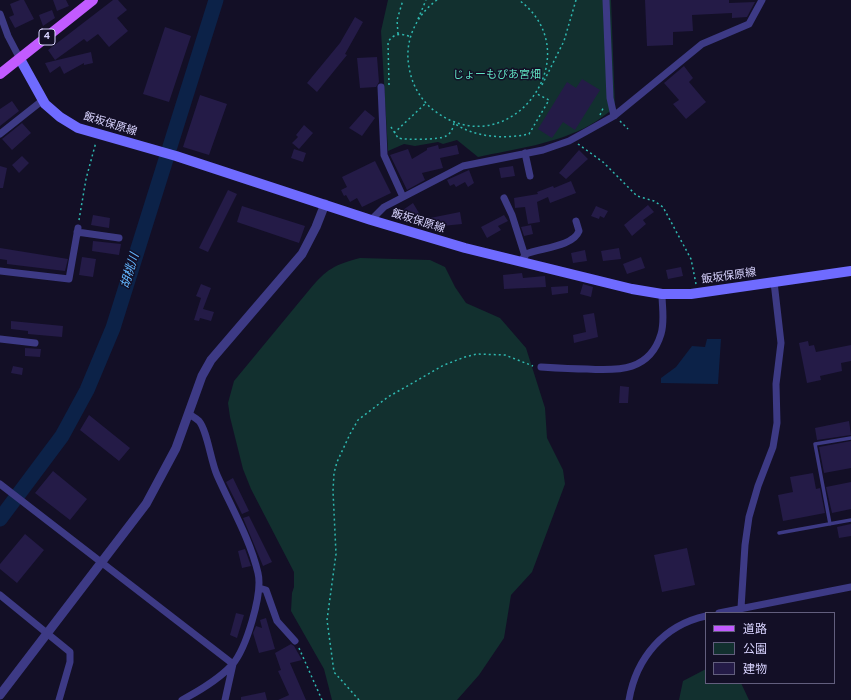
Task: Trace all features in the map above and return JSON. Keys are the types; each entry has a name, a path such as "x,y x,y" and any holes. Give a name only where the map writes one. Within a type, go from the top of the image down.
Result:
{"main road":[{"name":"4","path":"0,74 20,60 93,0"},
{"name":"飯坂保原線","path":"20,60 43,100 60,117 78,128 98,135 176,156 371,220 465,248 522,259 632,289 662,294 697,294 851,271"}],"street":[{"path":"606,0 610,98 617,118"},
{"path":"371,220 384,207 463,166 543,150 572,139 617,118 702,44 749,24 762,0"},
{"path":"0,14 8,36 20,60"},
{"path":"381,87 384,155 403,197"},
{"path":"0,134 43,100"},
{"path":"525,153 530,176"},
{"path":"504,198 512,215 522,259 532,252 560,244 574,238 578,231 576,221"},
{"path":"0,695 149,498 172,457 202,376 211,360 302,254 316,227 325,204"},
{"path":"0,271 69,279 78,230 118,238"},
{"path":"741,608 745,545 749,517 758,486 773,447 777,423 776,384 781,343 774,282"},
{"path":"541,367 612,371 627,369 639,364 653,350 661,333 662,294"},
{"path":"0,339 35,343"},
{"path":"189,414 203,426 212,463 248,541 258,574 259,588 245,638 233,664 225,700"},
{"path":"0,484 102,561 233,664"},
{"path":"723,612 851,587"},
{"path":"259,588 266,590 278,621 295,641"},
{"path":"0,595 70,652 70,662 59,700"},
{"path":"629,700 638,670 650,649 678,625 705,616"},
{"path":"182,700 224,673 233,664"}],"lane":[{"path":"830,524 815,444 851,438"},
{"path":"779,533 851,520"}],"path":[{"path":"398,34 397,20 403,0"},
{"path":"426,0 411,37 408,54 410,73 417,90 426,104 435,112 468,131 479,134 500,136 529,134 549,100 537,94"},
{"path":"415,26 425,10 437,0"},
{"path":"519,0 534,14 546,40 548,59 541,87"},
{"path":"454,123 480,126 499,123 516,115 530,102 541,87 564,41 576,0"},
{"path":"389,92 387,44 390,38 398,34 411,37"},
{"path":"394,134 426,104"},
{"path":"617,118 628,129"},
{"path":"390,122 394,134 401,139 443,137 450,133 454,123"},
{"path":"78,230 86,179 98,135"},
{"path":"572,139 603,162 637,196 654,201 663,207 691,259 696,276 697,294"},
{"path":"580,146 583,141"},
{"path":"359,700 334,672 327,620 336,554 333,491 334,473 350,434 358,420 388,397 444,365 465,357 477,354 505,356 532,366 541,367"},
{"path":"295,641 314,679 322,700"}],"green space":[{"name":"じょーもぴあ宮畑","path":"388,0 611,0 615,108 597,121 577,132 535,145 478,157 457,140 443,144 438,142 415,146 404,144 388,151 381,31"},
{"path":"360,258 430,260 445,267 455,287 466,303 500,318 526,348 545,408 547,438 563,470 565,484 532,572 511,595 504,638 479,675 457,700 332,700 324,669 291,611 294,572 251,489 243,469 230,417 228,403 234,381 310,289 326,272 344,263"},
{"path":"705,670 705,684 741,684 749,700 679,700 683,681"}],"water":[{"path":"707,339 721,339 718,384 661,383 661,378 676,367 692,346 705,347"}],"building":[{"path":"24,0 34,19 15,28 9,17 14,15 10,4"},
{"path":"53,0 66,0 69,6 57,11"},
{"path":"113,0 118,0 127,10 117,18 128,31 109,47 98,34 87,42 84,39 55,60 48,50"},
{"path":"645,0 729,0 729,3 755,2 747,17 732,18 732,13 692,15 693,31 673,32 673,45 647,46"},
{"path":"52,10 55,18 43,26 39,15"},
{"path":"355,17 363,22 345,54 347,55 317,92 307,83 340,43"},
{"path":"165,27 191,36 169,102 143,94"},
{"path":"91,52 93,63 84,65 84,63 64,74 60,66 50,73 45,63"},
{"path":"377,57 379,82 376,87 360,88 357,58"},
{"path":"684,66 693,78 689,82 706,102 686,119 673,104 679,100 664,83"},
{"path":"582,79 600,90 575,130 563,122 552,138 538,129 567,82 576,88"},
{"path":"200,95 227,104 209,155 183,147"},
{"path":"12,101 19,111 0,126 0,109"},
{"path":"365,110 375,118 362,136 349,128"},
{"path":"22,123 31,133 12,150 2,139"},
{"path":"304,125 313,133 299,149 292,143 298,137 296,135"},
{"path":"438,145 439,149 457,145 459,154 440,158 443,168 422,173 425,180 407,190 390,155 408,149 412,159 427,150 427,148"},
{"path":"294,149 306,153 303,162 291,158"},
{"path":"579,150 588,159 566,179 559,173"},
{"path":"22,156 29,163 19,173 12,165"},
{"path":"375,161 391,193 362,207 357,198 350,202 341,190 347,187 342,177"},
{"path":"0,166 7,168 3,188 0,188"},
{"path":"513,166 515,176 501,178 499,168"},
{"path":"469,170 474,183 468,187 465,182 456,187 454,184 450,186 447,180"},
{"path":"571,181 576,193 550,203 548,197 537,202 540,222 528,224 525,207 515,208 514,198 538,194 537,192 553,186 554,188"},
{"path":"228,190 237,194 208,252 199,248"},
{"path":"413,203 422,218 413,225 407,217 405,219 400,212"},
{"path":"648,205 654,212 643,220 646,224 632,236 624,225"},
{"path":"242,206 305,226 299,243 237,222"},
{"path":"596,206 608,211 604,218 600,216 599,219 591,216"},
{"path":"460,212 462,224 432,227 430,218"},
{"path":"93,215 110,218 109,228 91,225"},
{"path":"504,215 508,221 498,226 501,230 487,238 481,227"},
{"path":"531,225 533,234 524,236 521,227"},
{"path":"93,241 121,244 119,255 92,251"},
{"path":"0,248 68,259 65,271 7,264 7,260 0,259"},
{"path":"619,248 621,259 603,261 601,251"},
{"path":"585,250 587,261 573,263 571,253"},
{"path":"82,257 96,259 93,277 79,275"},
{"path":"641,257 645,268 627,274 623,264"},
{"path":"681,267 683,276 668,279 666,270"},
{"path":"522,273 523,278 545,276 546,287 504,289 503,275"},
{"path":"201,284 211,288 203,309 214,312 211,321 200,318 199,321 194,320 201,298 196,296"},
{"path":"583,284 593,287 591,297 580,294"},
{"path":"568,286 568,293 552,295 551,287"},
{"path":"594,313 598,337 574,343 573,335 586,332 583,315"},
{"path":"11,321 63,326 62,337 28,334 28,331 11,329"},
{"path":"808,341 809,346 814,345 816,352 851,345 851,361 841,363 842,371 820,376 821,380 807,383 799,343"},
{"path":"25,348 41,349 40,357 25,356"},
{"path":"13,366 23,368 22,375 11,373"},
{"path":"620,386 629,387 628,403 619,403"},
{"path":"89,415 130,448 119,461 80,430"},
{"path":"849,421 851,435 817,440 815,428"},
{"path":"851,441 851,468 824,473 819,447"},
{"path":"53,471 87,499 70,520 35,493"},
{"path":"813,473 816,489 820,488 825,513 783,521 778,495 793,492 790,477"},
{"path":"233,478 249,511 242,514 226,482"},
{"path":"851,482 851,509 832,513 826,487"},
{"path":"249,516 272,562 263,566 243,518"},
{"path":"851,524 851,536 839,538 837,527"},
{"path":"25,534 44,550 17,583 0,569 0,564"},
{"path":"687,548 695,585 662,592 654,555"},
{"path":"245,549 251,566 242,568 238,551"},
{"path":"236,613 244,615 237,638 230,635"},
{"path":"266,618 275,649 259,653 253,633 256,626 262,628 260,620"},
{"path":"291,644 294,646 302,660 290,663 306,700 278,700 289,695 278,671 281,670 275,653"},
{"path":"265,692 267,700 241,700 241,697"}],"waterway":[{"name":"胡桃川","path":"0,519 62,436 87,390 113,328 216,0"}]}
